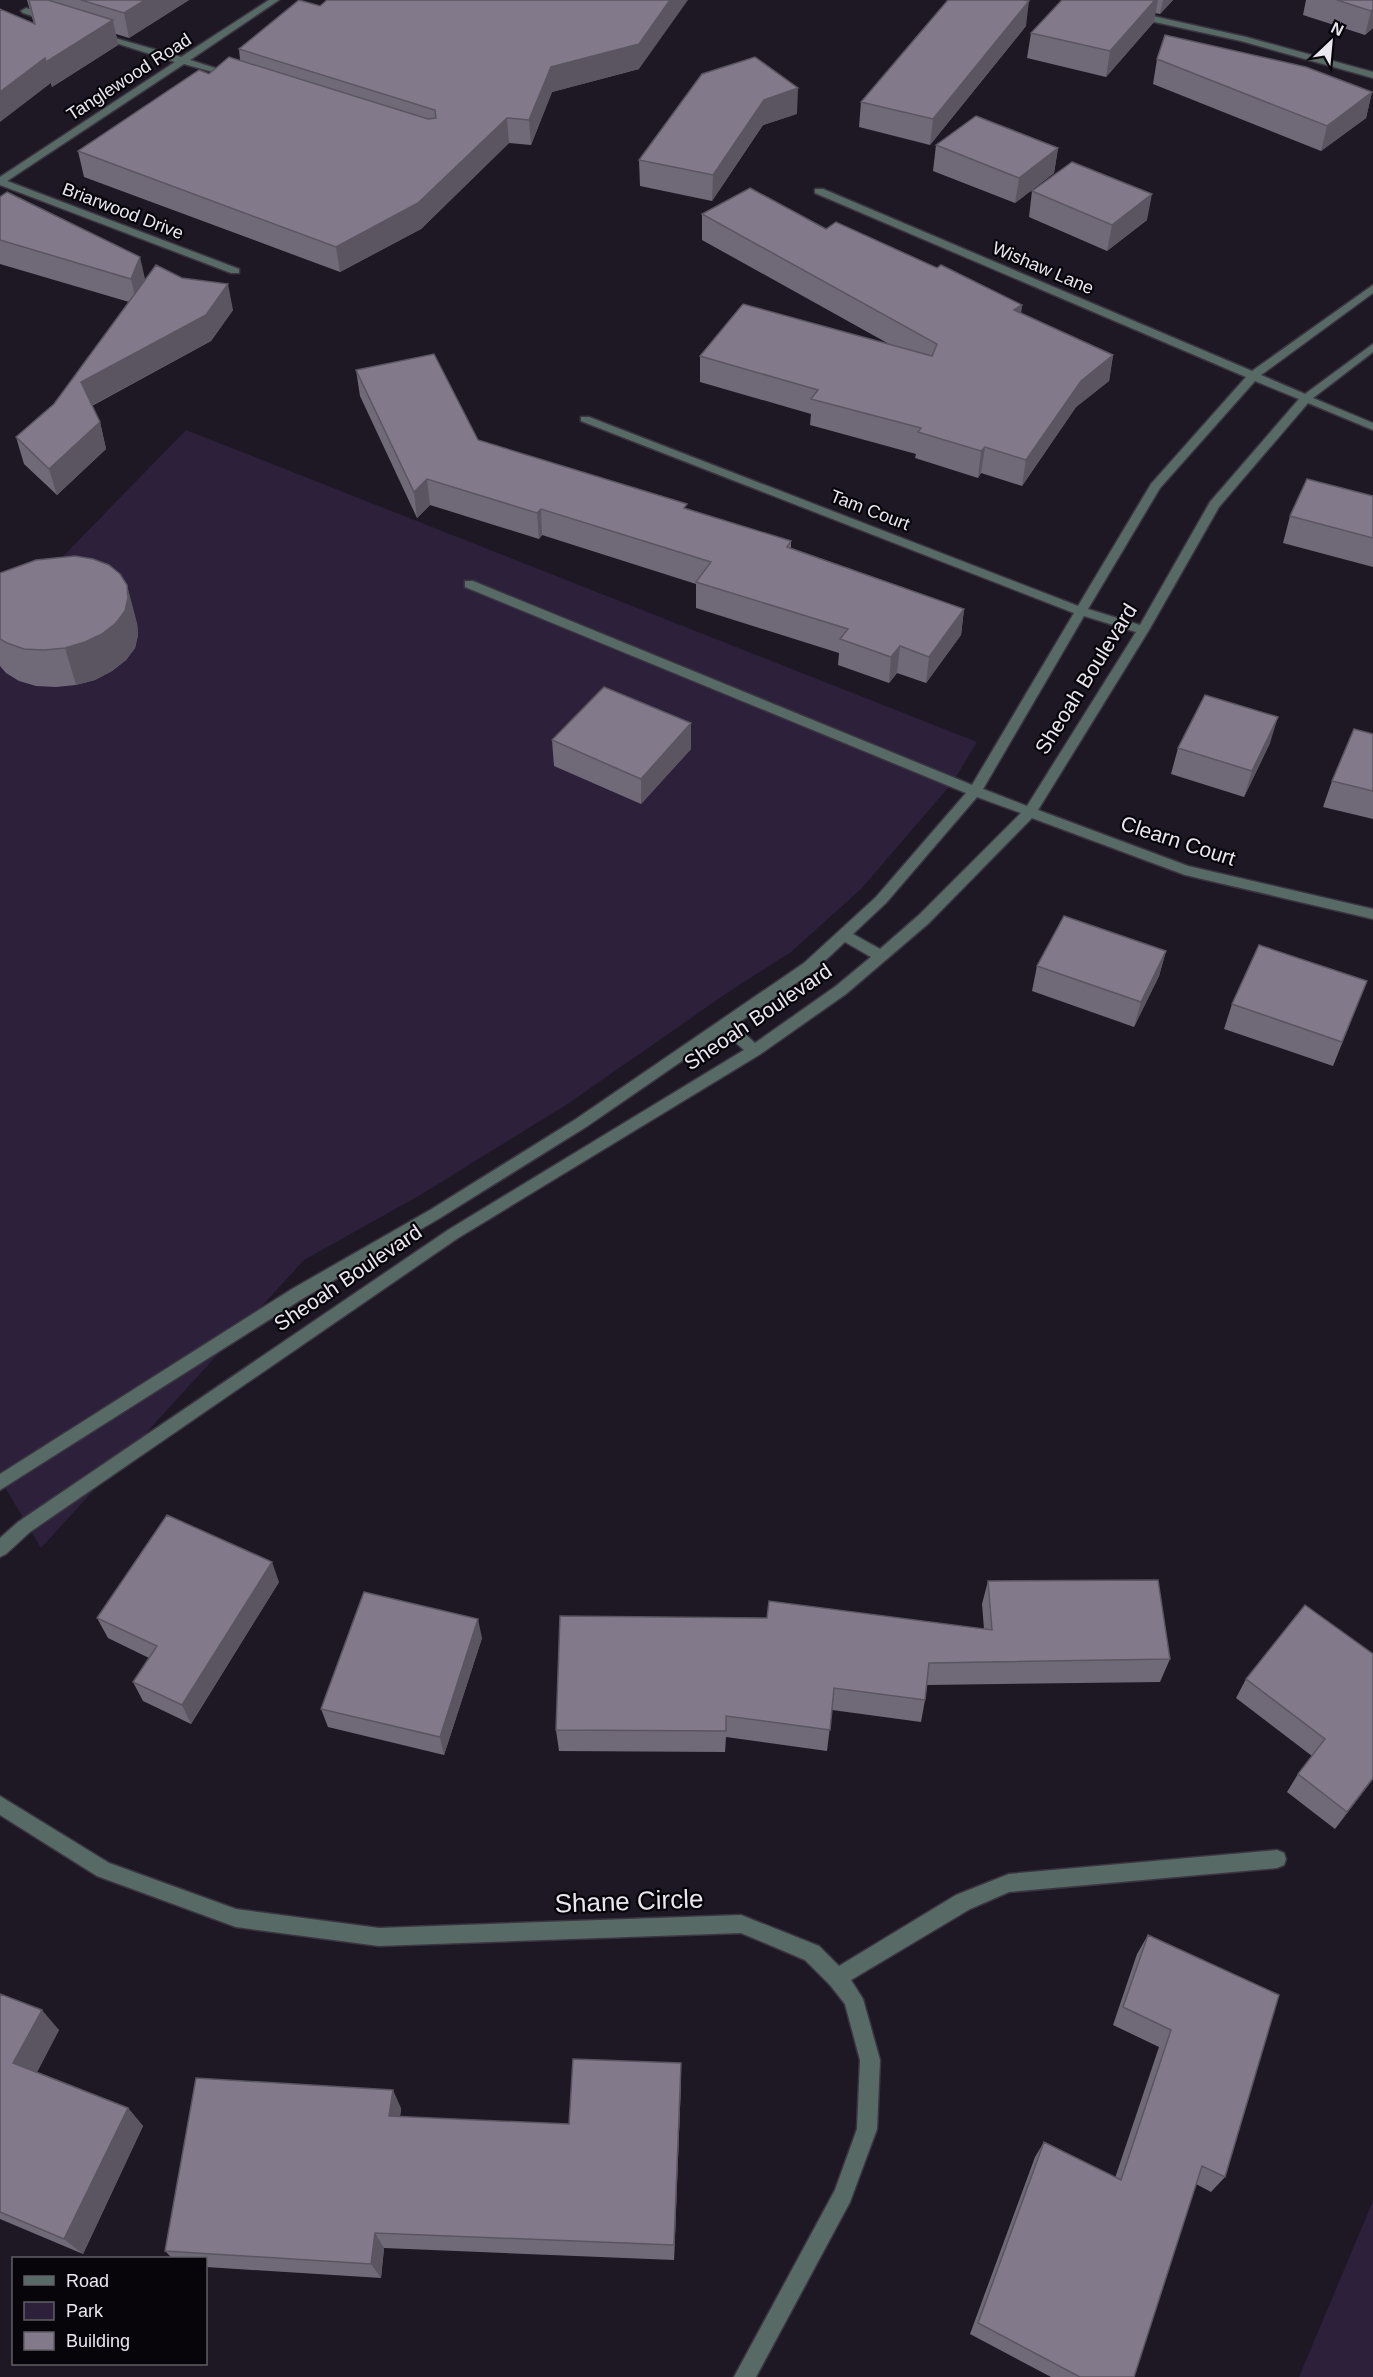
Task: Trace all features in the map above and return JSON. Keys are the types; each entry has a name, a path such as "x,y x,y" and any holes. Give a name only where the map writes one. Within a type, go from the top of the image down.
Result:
{"street":[{"name":"Tanglewood Road","path":"0,182 275,0"},
{"path":"26,11 59,22"},
{"path":"1124,12 1244,39 1373,75"},
{"path":"82,29 240,79"},
{"name":"Briarwood Drive","path":"0,182 235,271"},
{"name":"Wishaw Lane","path":"819,191 1373,427"},
{"name":"Sheoah Boulevard","path":"0,1483 344,1266 435,1214 581,1123 810,967 881,900 975,791 1155,486 1254,375 1373,288"},
{"name":"Sheoah Boulevard","path":"0,1549 44,1513 453,1234 754,1051 841,990 924,919 1030,812 1143,630 1214,505 1306,398 1373,347"},
{"name":"Tam Court","path":"585,419 1080,611 1143,630"},
{"name":"Clearn Court","path":"469,584 975,791 1185,870 1373,914"},
{"path":"844,934 881,956"},
{"path":"724,1024 754,1051"},
{"name":"Shane Circle","path":"0,1805 104,1870 236,1918 379,1937 741,1924 812,1953 837,1978 853,1999 870,2060 867,2129 843,2195 745,2377"},
{"path":"837,1978 963,1902 1009,1882 1277,1858"}],"green space":[{"path":"186,430 977,742 953,782 861,889 791,952 727,993 566,1105 422,1194 304,1260 41,1548 0,1479 0,621"},
{"path":"1373,2201 1373,2377 1299,2377"}],"building":[{"path":"29,0 48,0 113,20 46,62 45,58 0,92 0,9 35,24"},
{"path":"81,0 145,0 124,13"},
{"path":"299,0 320,6 327,0 670,0 639,44 551,67 529,120 507,118 418,203 336,247 78,151 199,70 209,74 229,57 428,119 436,118 435,110 239,49"},
{"path":"948,0 1029,1 933,119 861,102"},
{"path":"1062,0 1155,0 1110,51 1031,33"},
{"path":"1337,0 1373,0 1373,9 1371,11"},
{"path":"1165,35 1306,67 1372,92 1327,126 1157,59"},
{"path":"755,57 798,88 764,100 713,175 639,160 702,74"},
{"path":"976,116 1058,148 1019,178 936,145"},
{"path":"1072,162 1152,194 1112,225 1032,191"},
{"path":"750,188 826,229 836,222 937,268 941,265 1022,305 1014,310 1113,355 1081,381 1026,460 985,447 981,451 918,432 921,428 811,399 818,390 700,356 743,304 932,356 937,344 702,214"},
{"path":"7,192 140,257 131,279 0,240 0,197"},
{"path":"156,265 182,278 228,284 206,315 81,382 100,422 49,469 16,437 54,404"},
{"path":"434,354 478,440 687,504 684,508 791,541 787,547 964,609 929,657 900,646 891,657 840,639 848,629 696,582 711,562 541,509 537,513 427,479 414,492 356,370"},
{"path":"1307,479 1373,496 1373,538 1290,516"},
{"path":"75,556 109,565 120,574 127,585 128,598 125,611 116,623 102,634 65,648 24,649 0,639 0,573 36,560"},
{"path":"604,687 691,723 641,779 552,740"},
{"path":"1205,695 1278,717 1252,771 1178,748"},
{"path":"1354,729 1373,734 1373,791 1332,781"},
{"path":"1064,916 1166,951 1141,1002 1037,966"},
{"path":"1259,945 1367,981 1342,1042 1232,1004"},
{"path":"167,1515 272,1562 182,1705 133,1682 157,1646 97,1618"},
{"path":"1158,1580 1170,1659 929,1663 925,1700 834,1688 830,1730 726,1716 726,1731 556,1730 560,1616 767,1618 769,1601 992,1630 988,1581"},
{"path":"364,1592 478,1619 440,1737 321,1709"},
{"path":"1305,1605 1373,1654 1373,1778 1347,1812 1298,1774 1325,1739 1246,1679"},
{"path":"1148,1935 1279,1995 1225,2177 1202,2166 1134,2377 1080,2377 978,2323 1044,2142 1121,2180 1171,2030 1123,2007"},
{"path":"0,1994 42,2010 13,2063 128,2108 64,2239 0,2212"},
{"path":"573,2059 681,2063 674,2245 375,2233 371,2264 165,2251 196,2078 393,2090 389,2116 569,2124"}]}
